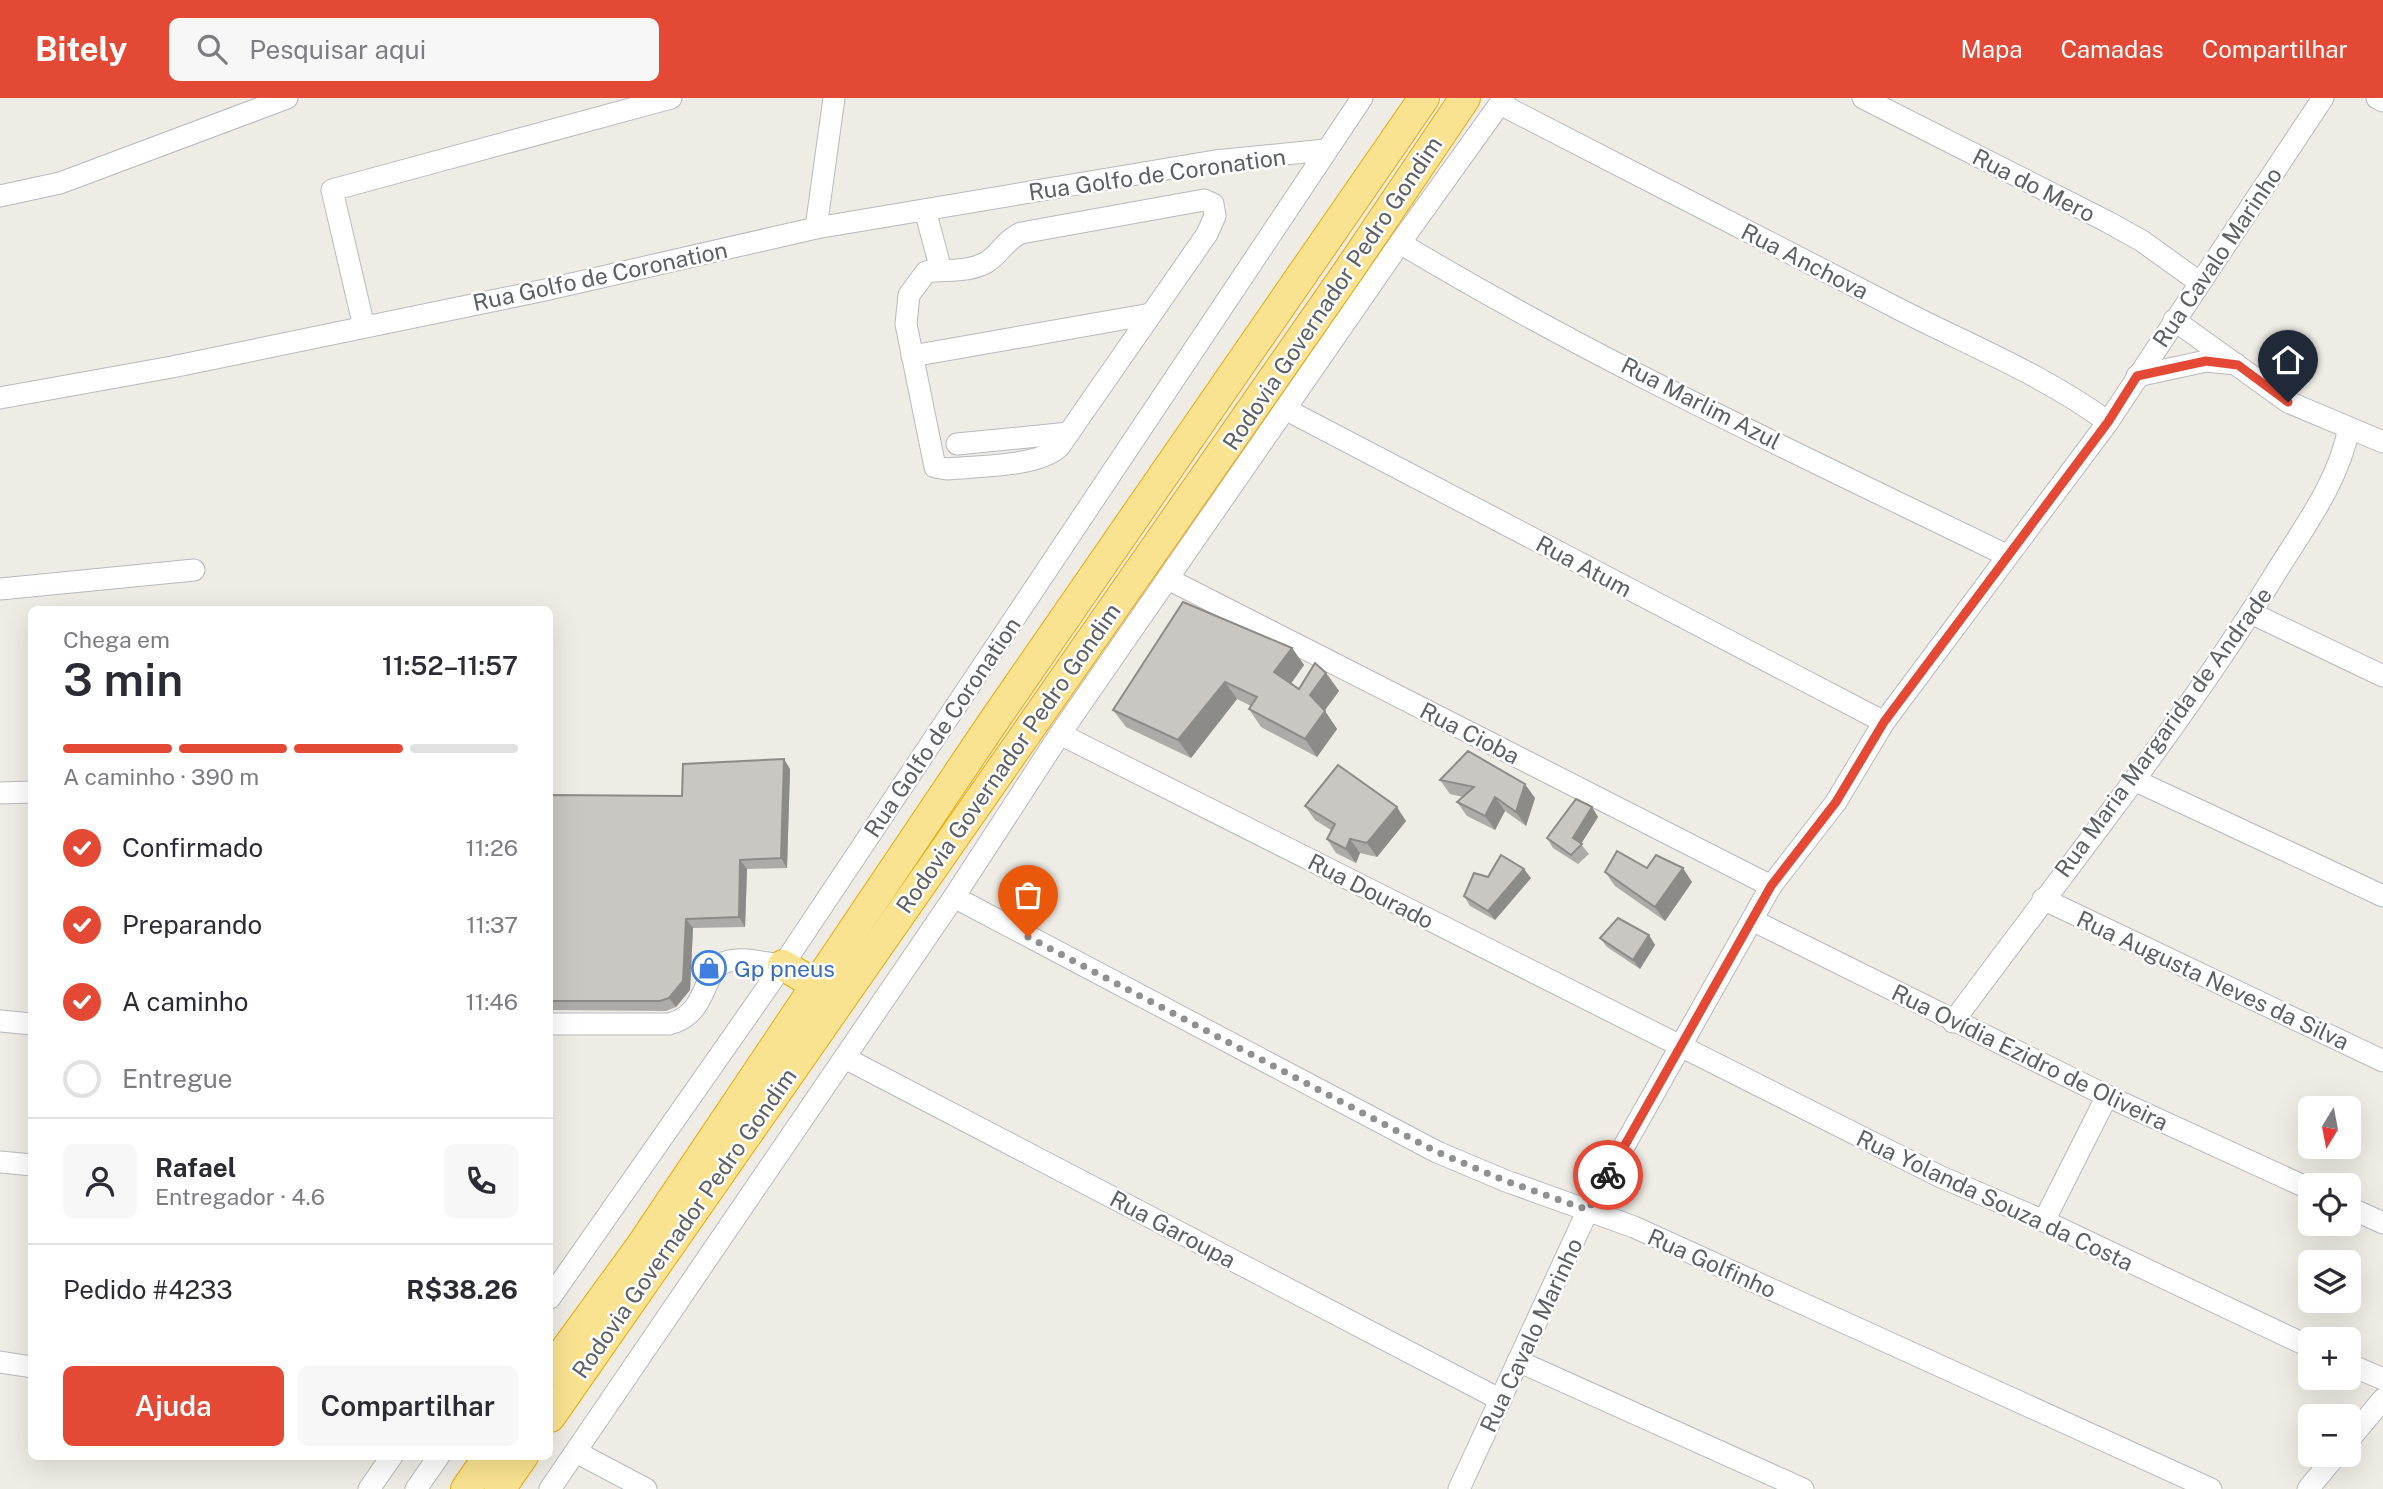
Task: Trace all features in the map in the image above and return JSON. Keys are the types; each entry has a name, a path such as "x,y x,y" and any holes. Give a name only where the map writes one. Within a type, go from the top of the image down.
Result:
{"highway":[{"name":"Rodovia Governador Pedro Gondim","path":"553,1367 641,1246 983,736 1424,98"},
{"name":"Rodovia Governador Pedro Gondim","path":"553,1413 1333,293 1465,98"},
{"path":"783,965 816,985"},
{"path":"466,1489 486,1460"},
{"path":"500,1489 520,1460"}],"street":[{"path":"0,195 60,183 287,98"},
{"path":"363,327 332,190 671,98"},
{"path":"816,229 834,98"},
{"name":"Rua Golfo de Coronation","path":"553,1294 783,965 1362,98"},
{"name":"Rua do Mero","path":"1863,98 2108,222 2142,241 2199,282"},
{"path":"2378,98 2383,101"},
{"name":"Rua Cavalo Marinho","path":"1459,1489 1588,1210 1682,1048 1771,886 1836,802 1884,722 2006,555 2108,422 2320,99"},
{"path":"550,1489 954,898 1060,734 1400,243 1502,101"},
{"name":"Rua Anchova","path":"1502,101 1902,311 1996,355 2070,395 2108,422"},
{"name":"Rua Golfo de Coronation","path":"0,398 363,327 816,229 1215,161 1326,150"},
{"path":"1205,200 1213,204 1214,216 1207,234 1151,314 1052,454 1034,459 947,469 935,467 906,324 909,295 926,272 966,271 988,261 1009,238 1021,233 1205,200"},
{"path":"925,210 941,270"},
{"name":"Rua Marlim Azul","path":"1400,243 1472,287 1676,393 2006,555"},
{"path":"912,356 1151,314"},
{"path":"2174,320 2288,402 2383,442"},
{"path":"2137,376 2206,361 2238,365"},
{"name":"Rua Atum","path":"1285,410 1884,722"},
{"name":"Rua Maria Margarida de Andrade","path":"1953,1022 2134,780 2251,613 2330,485 2344,453 2349,428"},
{"path":"957,444 1069,433"},
{"path":"0,589 194,570"},
{"name":"Rua Cioba","path":"1168,579 1771,886"},
{"path":"2251,613 2383,676"},
{"name":"Rua Dourado","path":"1060,734 1682,1048"},
{"path":"2134,780 2383,896"},
{"path":"0,793 28,792"},
{"name":"Rua Golfinho","path":"954,898 1437,1152 1506,1181 1634,1227 2211,1489"},
{"name":"Rua Augusta Neves da Silva","path":"2043,900 2383,1061"},
{"name":"Rua Ovídia Ezidro de Oliveira","path":"1752,920 1953,1022 2298,1184"},
{"path":"553,1024 669,1024 682,1021 695,1010 716,967 729,961 783,965"},
{"path":"0,1021 28,1024"},
{"name":"Rua Yolanda Souza da Costa","path":"1682,1048 1939,1176 2044,1221 2298,1341"},
{"name":"Rua Garoupa","path":"845,1058 1501,1400"},
{"path":"2044,1221 2107,1096"},
{"path":"0,1162 28,1165"},
{"path":"2361,1213 2383,1223"},
{"path":"1518,1361 1803,1489"},
{"path":"0,1362 28,1366"},
{"path":"2361,1370 2383,1379"},
{"path":"2361,1425 2383,1399"},
{"path":"576,1452 646,1489"},
{"path":"369,1489 389,1460"},
{"path":"416,1489 436,1460"},
{"path":"2308,1489 2326,1467"}],"building":[{"path":"1183,602 1292,648 1274,672 1299,689 1315,663 1326,673 1310,695 1325,711 1305,739 1249,709 1257,697 1225,682 1178,740 1113,710"},
{"path":"1468,751 1525,784 1516,812 1495,797 1485,816 1457,802 1474,787 1440,780"},
{"path":"784,759 781,858 740,860 739,917 686,919 683,981 669,998 660,1001 553,1001 553,795 682,796 683,764"},
{"path":"1338,765 1397,807 1367,843 1350,839 1346,849 1327,839 1335,824 1305,806"},
{"path":"1576,799 1592,807 1573,838 1582,844 1571,855 1547,838"},
{"path":"1617,851 1647,868 1656,855 1683,868 1655,907 1605,872"},
{"path":"1501,855 1524,869 1488,911 1464,896 1474,873 1488,877"},
{"path":"1618,918 1649,935 1633,960 1600,938"}],"way so far":[{"path":"1028,937 1437,1152 1480,1171 1588,1210 1608,1175"}],"place":[{"name":"Gp pneus","path":"709,968"}],"route":[{"path":"1608,1175 1771,886 1836,802 1884,722 2006,555 2108,422 2137,376 2206,361 2238,365 2288,402"}]}
